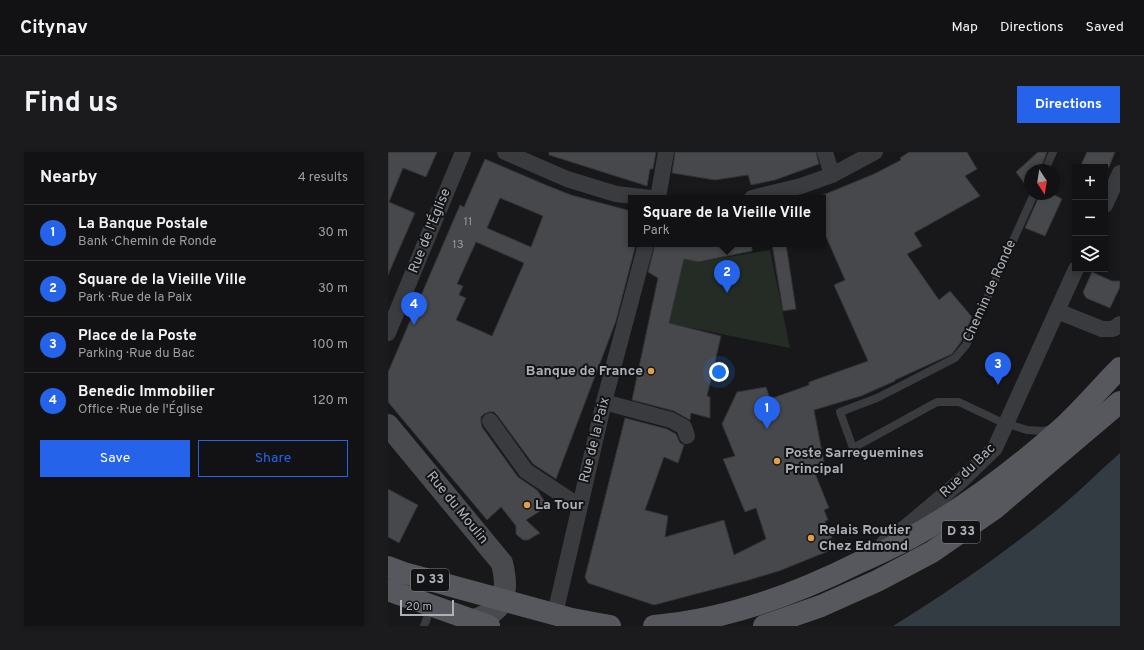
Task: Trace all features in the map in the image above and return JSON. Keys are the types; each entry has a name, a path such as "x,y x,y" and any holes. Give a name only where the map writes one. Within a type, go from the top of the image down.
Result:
{"main road":[{"name":"D 33","path":"654,626 735,612 771,601 803,589 912,537 968,502 1012,470 1062,428 1120,368"},
{"name":"D 33","path":"773,625 870,584 932,552 994,510 1120,402"},
{"name":"D 33","path":"388,567 555,614 610,626"},
{"name":"D 33","path":"388,590 479,624"},
{"path":"388,607 426,622 479,624"}],"street":[{"name":"Rue de l'Église","path":"388,333 462,152"},
{"path":"505,152 567,179 616,194 628,195"},
{"path":"659,195 666,152"},
{"path":"824,152 832,175"},
{"path":"764,195 801,186 832,175 875,152"},
{"path":"1107,200 1120,173"},
{"name":"Rue de la Paix","path":"555,614 604,402 645,247"},
{"name":"Rue du Bac","path":"843,570 906,527 962,480 995,448 1075,272"},
{"path":"1057,311 1102,329 1113,329 1120,324"},
{"path":"604,402 671,420 684,427 687,436"},
{"path":"490,421 526,471 579,506"},
{"name":"Rue du Moulin","path":"388,425 502,563 505,572 503,600"},
{"path":"479,624 493,612 503,600"}],"lane":[{"path":"1047,164 1053,152"},
{"name":"Chemin de Ronde","path":"1006,423 959,402 937,402 853,448 840,412 877,398 955,358 966,345 1031,200"},
{"path":"1006,423 1027,430 1043,431 1062,428"}],"shaded area":[{"path":"770,250 790,348 668,323 684,259 698,262"},
{"path":"1120,453 1120,626 893,626 934,600 1014,544 1061,507"}],"building":[{"path":"388,152 437,152 426,177 403,168 389,202 415,213 388,275"},
{"path":"549,152 656,152 653,169 650,169 647,186 549,155"},
{"path":"675,152 816,152 819,164 775,180 751,185 748,175 715,180 672,173"},
{"path":"909,152 967,152 977,169 965,176 980,196 914,233 922,246 907,254 939,300 950,291 972,317 961,342 952,354 861,396 814,410 824,462 812,466 829,508 824,510 828,520 825,521 836,548 779,571 654,605 588,583 585,577 625,418 667,429 676,434 680,443 684,445 678,463 664,457 645,510 668,516 665,537 724,520 734,555 766,539 756,508 745,512 723,459 735,456 722,424 737,392 766,387 770,399 809,385 809,382 868,361 834,285 845,280 826,237 826,195 823,195 874,174 901,160 900,158"},
{"path":"1038,152 1047,152 1042,164 1025,164"},
{"path":"1087,152 1115,152 1109,167 1108,164 1081,164"},
{"path":"485,159 571,195 628,210 628,247 635,247 616,321 556,479 533,464 494,412 489,412 481,417 482,427 518,477 537,490 548,506 526,520 540,533 528,540 523,540 516,534 516,526 501,507 487,520 388,402 388,372 460,205 464,207","holes":["500,198 543,216 531,247 487,228","476,242 524,263 492,336 456,320 466,298 459,295 463,286 457,284"]},
{"path":"1024,165 1024,183 1016,172"},
{"path":"1062,199 1045,236 1025,228 1037,200"},
{"path":"654,247 752,247 752,251 698,262 684,259 669,323 721,336 707,396 710,397 710,418 691,413 690,420 674,411 632,400 658,278 648,272"},
{"path":"772,247 786,247 796,309 783,311"},
{"path":"1092,272 1112,281 1120,281 1120,287 1110,308 1086,298 1083,292"},
{"path":"388,489 418,505 399,543 388,537"}],"place":[{"name":"Square de la Vieille Ville","path":"727,293"},
{"name":"Benedic Immobilier","path":"414,325"},
{"name":"Banque de France","path":"651,371"},
{"name":"Place de la Poste","path":"998,385"},
{"name":"La Banque Postale","path":"767,429"},
{"name":"Poste Sarreguemines Principal","path":"777,461"},
{"name":"La Tour","path":"527,505"},
{"name":"Relais Routier Chez Edmond","path":"811,538"}]}
